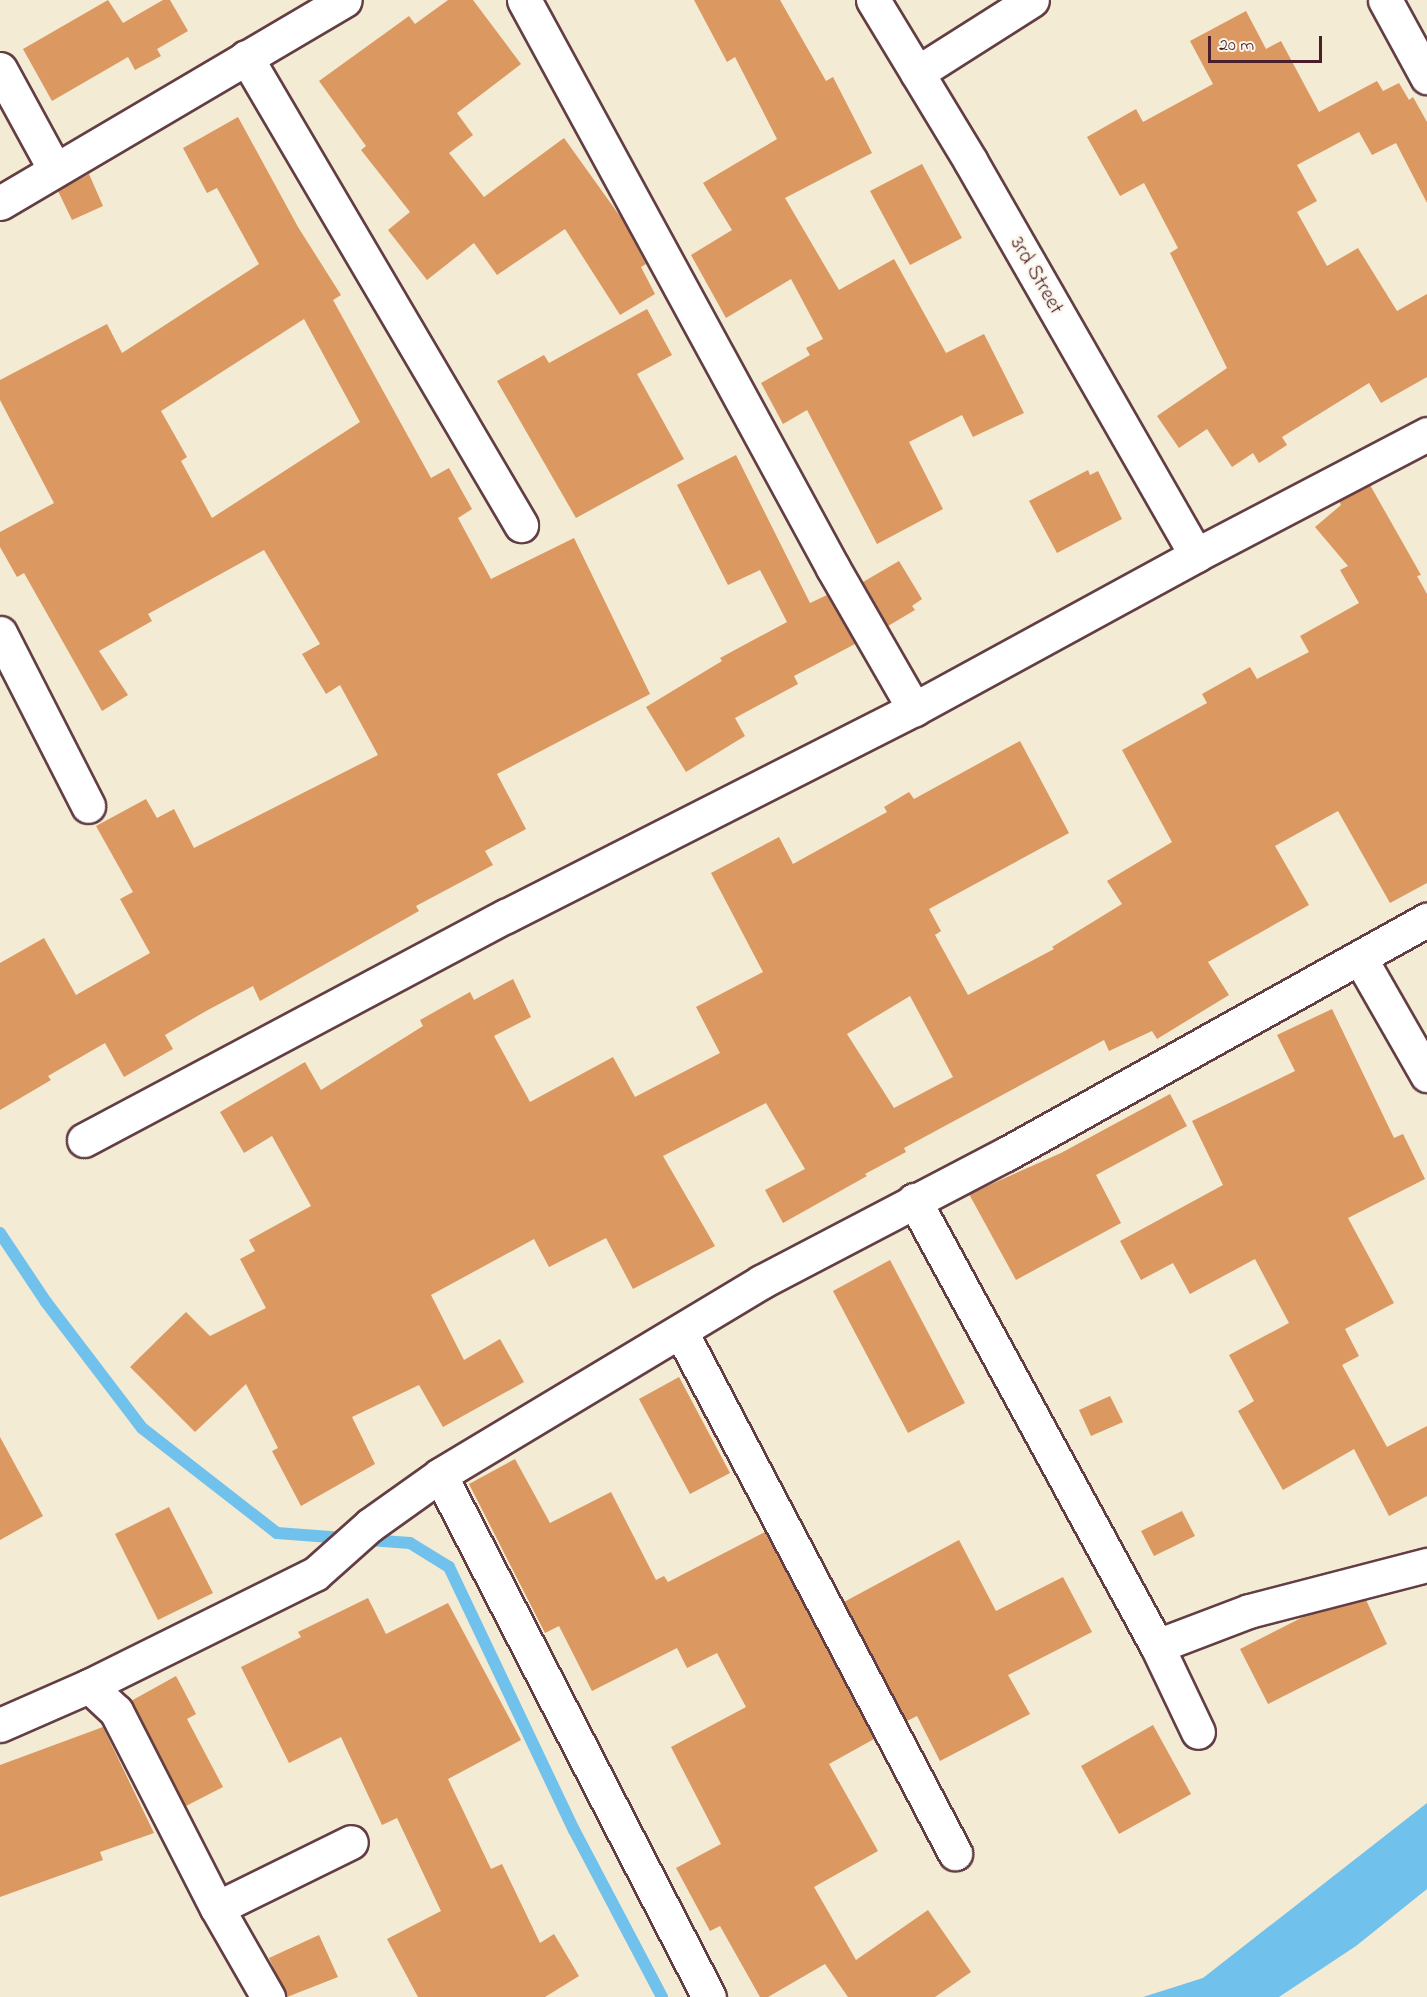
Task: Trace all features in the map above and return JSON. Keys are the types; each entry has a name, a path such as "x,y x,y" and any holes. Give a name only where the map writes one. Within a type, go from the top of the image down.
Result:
{"street":[{"path":"0,203 345,0"},
{"path":"524,0 833,568 914,709"},
{"name":"3rd Street","path":"873,0 1196,555"},
{"path":"917,73 1032,0"},
{"path":"1385,0 1427,77"},
{"path":"246,57 521,525"},
{"path":"0,69 55,170"},
{"path":"84,1140 506,916 914,709 1196,555 1427,434"},
{"path":"0,633 88,806"},
{"path":"0,1725 89,1686 315,1574 370,1525 440,1475 761,1282 914,1200 1006,1154 1427,920"},
{"path":"1360,958 1427,1075"},
{"path":"914,1200 1157,1646 1198,1732"},
{"path":"681,1332 955,1853"},
{"path":"440,1475 709,1997"},
{"path":"1157,1646 1249,1611 1427,1565"},
{"path":"89,1686 116,1711 217,1908 268,1997"},
{"path":"217,1908 351,1842"}],"water":[{"path":"1427,1803 1427,1889 1356,1946 1279,1997 1143,1997 1203,1978"}],"building":[{"path":"108,0 123,23 163,0 170,0 188,31 157,49 161,56 135,70 128,57 52,101 23,49"},
{"path":"448,0 473,0 521,64 457,113 473,135 449,153 484,197 564,138 622,219 646,264 641,267 655,294 620,315 565,229 497,275 474,243 427,280 388,230 410,212 361,150 366,146 319,81 409,16 415,24"},
{"path":"694,0 780,0 826,81 833,77 872,153 785,198 839,290 894,259 946,353 984,334 1024,413 973,437 962,415 909,442 943,509 877,544 807,410 783,424 761,383 810,355 806,348 823,339 791,279 726,318 691,255 732,230 703,183 777,139 735,57 727,62"},
{"path":"1246,11 1266,49 1281,41 1319,112 1377,81 1383,91 1399,83 1409,100 1413,97 1427,122 1427,203 1396,143 1372,155 1359,132 1297,165 1317,201 1297,212 1327,266 1358,248 1397,311 1427,294 1427,377 1381,403 1369,383 1282,437 1287,445 1259,463 1253,453 1232,467 1207,429 1179,448 1157,416 1227,368 1170,253 1178,248 1144,183 1120,196 1087,137 1136,109 1143,122 1213,84 1190,41"},
{"path":"238,117 298,227 341,295 333,300 431,478 449,468 472,509 458,518 491,579 574,538 650,694 497,774 526,829 485,851 493,865 416,906 419,911 260,1001 253,986 206,1011 165,1035 173,1049 124,1077 105,1043 48,1076 51,1080 0,1110 0,963 44,938 76,995 150,953 120,899 133,892 96,826 146,799 157,818 174,809 194,848 378,755 340,685 326,694 302,654 320,644 264,550 148,614 152,621 99,651 128,695 102,711 24,573 17,577 0,547 0,532 54,503 0,400 0,380 107,324 122,353 259,264 217,188 207,193 183,148","holes":["304,319 360,422 212,518 181,461 187,457 161,411"]},
{"path":"922,164 962,238 910,265 870,191"},
{"path":"89,174 103,206 72,220 58,191"},
{"path":"647,309 672,355 637,374 684,459 576,518 497,381 544,355 549,363"},
{"path":"736,455 810,603 827,595 855,644 794,676 798,684 735,718 745,736 686,772 646,707 722,661 720,658 787,622 760,570 728,585 677,485"},
{"path":"1088,470 1090,475 1098,471 1122,519 1057,553 1029,501"},
{"path":"1370,485 1421,575 1417,576 1427,594 1427,883 1390,903 1338,811 1275,846 1309,905 1208,962 1229,995 1157,1039 1152,1031 1109,1051 1104,1040 904,1148 906,1152 783,1223 765,1190 805,1169 766,1103 663,1156 715,1246 633,1289 606,1238 549,1267 534,1239 431,1295 464,1360 500,1339 524,1382 443,1427 419,1385 352,1417 375,1464 301,1506 272,1451 278,1448 246,1384 195,1432 130,1367 186,1312 210,1336 266,1308 240,1259 255,1251 249,1240 311,1206 272,1136 244,1153 220,1112 305,1062 321,1090 423,1026 420,1020 470,992 474,1000 513,979 531,1017 494,1036 530,1102 613,1057 635,1097 720,1053 696,1007 763,972 711,873 779,837 793,864 887,812 884,807 909,792 914,799 1020,741 1069,833 929,909 941,931 935,935 968,995 1054,949 1052,947 1122,904 1107,881 1172,842 1122,750 1207,703 1202,694 1250,667 1257,679 1309,652 1300,636 1359,603 1340,570 1348,566 1315,527 1341,505 1339,501","holes":["910,996 953,1077 894,1108 847,1034"]},
{"path":"899,561 922,599 912,606 915,610 888,626 863,582"},
{"path":"1332,1009 1394,1138 1403,1134 1425,1179 1348,1218 1394,1303 1345,1329 1359,1356 1342,1365 1387,1447 1427,1426 1427,1496 1389,1516 1354,1449 1283,1490 1238,1411 1254,1401 1229,1355 1289,1323 1255,1259 1190,1294 1173,1263 1141,1280 1120,1241 1223,1185 1192,1121 1295,1071 1277,1035"},
{"path":"1170,1094 1187,1126 1096,1175 1121,1223 1016,1280 969,1194 1061,1153"},
{"path":"890,1260 965,1403 908,1433 833,1291"},
{"path":"679,1377 730,1473 690,1494 639,1399"},
{"path":"1110,1396 1123,1422 1091,1436 1079,1410"},
{"path":"0,1437 43,1516 0,1540"},
{"path":"515,1459 550,1523 611,1492 656,1580 664,1576 668,1582 765,1532 874,1739 829,1764 878,1851 814,1887 856,1960 928,1910 971,1972 935,1997 848,1997 825,1964 768,1997 760,1997 720,1926 710,1931 676,1868 721,1844 671,1747 746,1707 717,1653 687,1668 677,1648 592,1691 559,1626 545,1633 469,1484"},
{"path":"169,1507 213,1593 158,1620 115,1534"},
{"path":"1182,1511 1195,1536 1154,1556 1141,1531"},
{"path":"959,1540 996,1611 1063,1577 1092,1632 1008,1675 1030,1714 940,1761 917,1716 907,1721 844,1602"},
{"path":"368,1598 386,1634 448,1603 521,1740 448,1779 491,1869 502,1864 540,1943 554,1934 579,1976 545,1997 418,1997 387,1939 441,1911 397,1818 382,1825 341,1737 289,1763 241,1667 301,1637 298,1632"},
{"path":"1366,1600 1387,1644 1268,1704 1240,1649 1307,1615"},
{"path":"176,1676 196,1714 187,1719 223,1787 186,1806 131,1701"},
{"path":"1153,1725 1191,1794 1119,1834 1081,1766"},
{"path":"103,1727 154,1833 100,1852 103,1860 0,1897 0,1765"},
{"path":"319,1935 338,1977 287,1997 269,1958"}],"waterway":[{"path":"0,1233 46,1302 142,1428 277,1533 410,1543 449,1567 574,1830 662,1997"}]}
